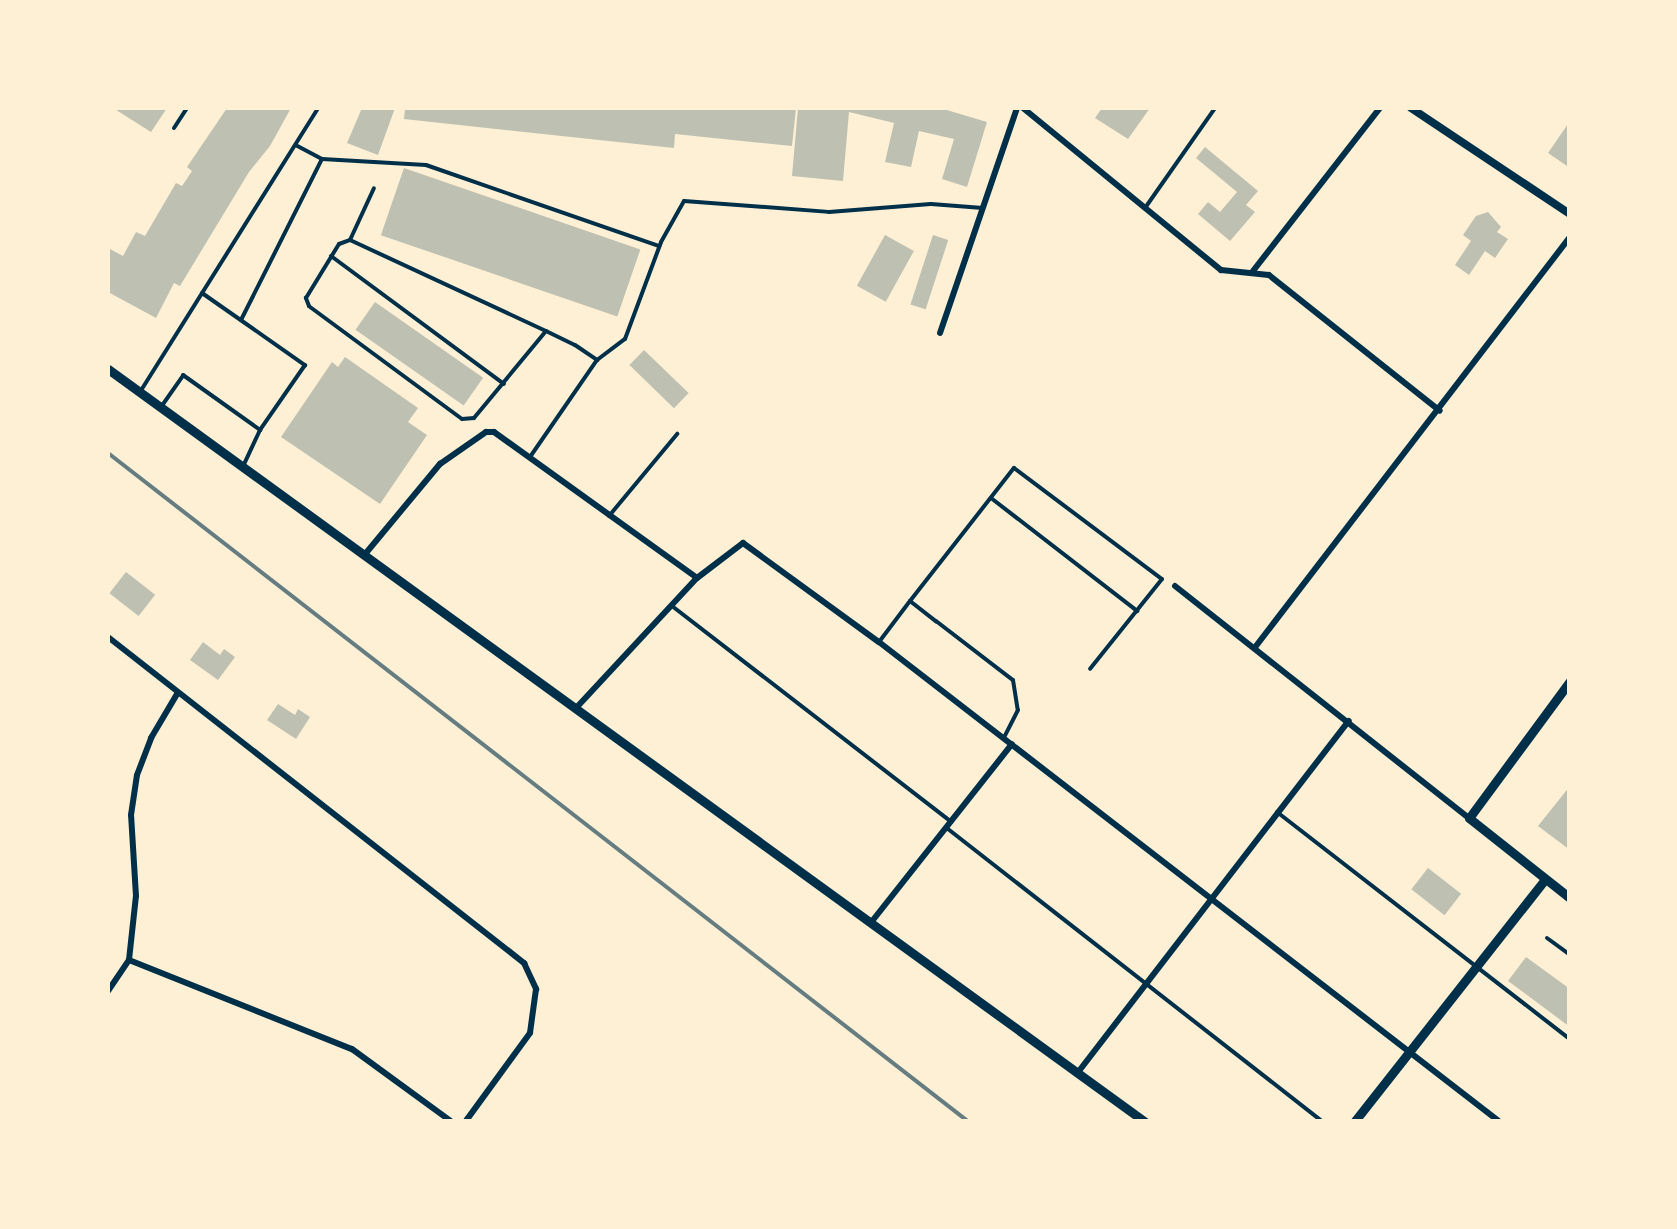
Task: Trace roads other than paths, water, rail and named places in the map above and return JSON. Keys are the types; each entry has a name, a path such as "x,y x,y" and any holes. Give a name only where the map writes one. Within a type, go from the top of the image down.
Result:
{"main road":[{"path":"108,369 874,920 1146,1122"},
{"path":"1570,681 1469,818 1570,898"},
{"path":"1354,1122 1545,878"}],"street":[{"path":"940,333 1020,108 1221,270 1270,275 1440,411"},
{"path":"1253,272 1380,108"},
{"path":"1411,108 1570,214"},
{"path":"1256,646 1570,238"},
{"path":"366,553 440,464 486,432 494,432 697,578"},
{"path":"577,707 697,578 743,543 879,642 1500,1122"},
{"path":"1175,586 1256,646 1469,818"},
{"path":"108,636 524,963 536,989 530,1033 465,1122"},
{"path":"108,990 129,960 136,896 131,815 137,775 151,738 178,694"},
{"path":"1079,1071 1350,721"},
{"path":"874,920 1012,744"},
{"path":"129,960 352,1050 452,1122"}],"lane":[{"path":"174,128 187,108"},
{"path":"140,392 318,108"},
{"path":"1146,208 1215,108"},
{"path":"295,144 322,159 426,166 660,246"},
{"path":"240,320 322,159"},
{"path":"350,240 374,188"},
{"path":"529,458 596,360 625,339 675,210 684,201 829,212 931,204 983,208"},
{"path":"546,332 474,418 462,419 309,306 306,298 339,244 350,240 546,332 596,360"},
{"path":"331,256 504,384"},
{"path":"202,293 305,365 260,430 244,465"},
{"path":"160,407 184,375 260,430"},
{"path":"609,516 677,434"},
{"path":"879,642 1014,468 1162,579 1090,670"},
{"path":"991,498 1137,611"},
{"path":"910,601 1013,680 1018,710 1004,738"},
{"path":"672,606 1322,1122"},
{"path":"1277,811 1570,1039"},
{"path":"1548,938 1570,955"}],"railway":[{"path":"108,453 969,1122"}]}
